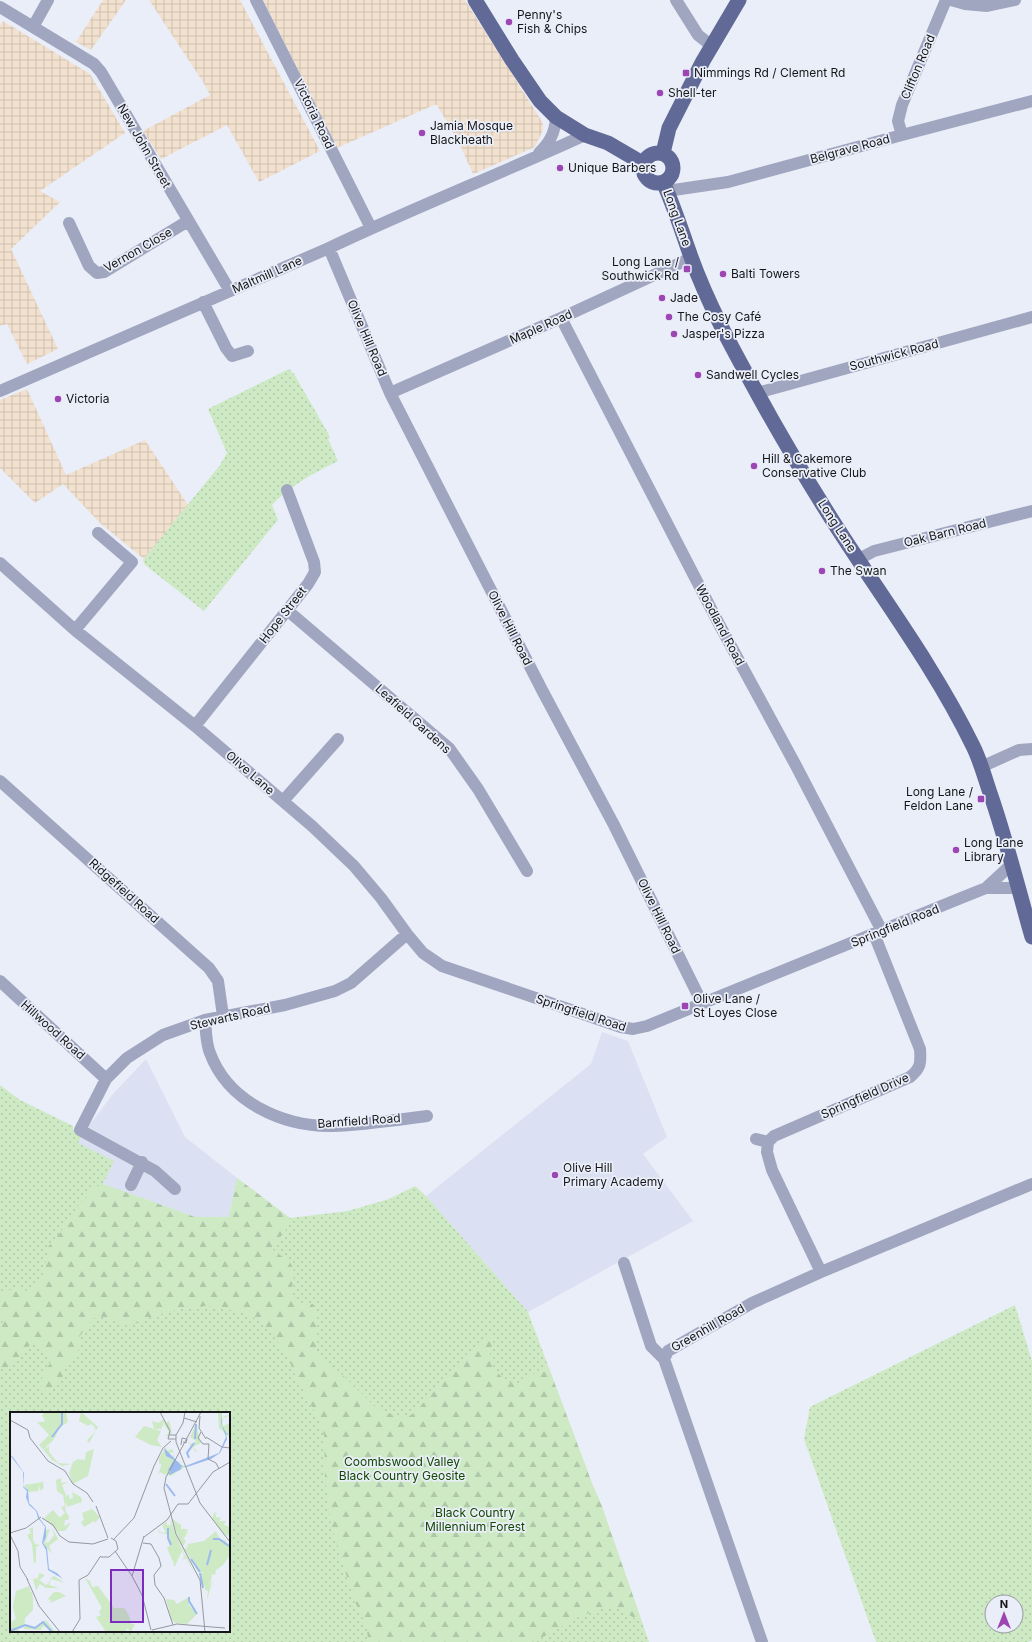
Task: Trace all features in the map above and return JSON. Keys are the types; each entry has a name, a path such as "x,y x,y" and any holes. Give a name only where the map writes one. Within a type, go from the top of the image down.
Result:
{"main road":[{"path":"475,0 536,96 556,117 585,135 608,143 644,164"},
{"path":"663,153 669,128 712,46 740,0"},
{"path":"663,153 670,158 673,167 671,175 665,186 648,178 644,172 644,164 646,158 651,154 663,153"},
{"name":"Long Lane","path":"665,186 691,258 728,340 757,393 837,528 859,559 947,696 974,747 997,812 1032,937"}],"street":[{"path":"33,27 48,0"},
{"name":"Victoria Road","path":"256,0 370,228"},
{"path":"676,0 698,36 712,46"},
{"name":"Clifton Road","path":"902,135 898,121 902,104 946,0"},
{"path":"951,0 965,4 987,6 1015,0"},
{"name":"New John Street","path":"0,7 94,64 101,72 230,291"},
{"name":"Belgrave Road","path":"665,186 728,182 1032,101"},
{"name":"Maltmill Lane","path":"534,159 548,144 552,137 556,117"},
{"name":"Maltmill Lane","path":"0,391 329,248 370,228 534,159 585,135"},
{"name":"Vernon Close","path":"69,223 89,266 97,273 104,272 188,221"},
{"name":"Olive Hill Road","path":"329,248 390,393 538,683 614,825 702,1003"},
{"name":"Maple Road","path":"390,393 561,318 691,258"},
{"path":"203,302 226,348 232,356 248,351"},
{"name":"Southwick Road","path":"757,393 1032,317"},
{"name":"Woodland Road","path":"561,318 719,624 794,762 878,933"},
{"name":"Hope Street","path":"195,726 308,584 315,572 314,562 287,490"},
{"name":"Oak Barn Road","path":"859,559 874,551 1032,511"},
{"path":"75,630 132,562 98,533"},
{"name":"Olive Lane","path":"0,563 75,630 195,726 283,801 351,863 381,898 407,934"},
{"name":"Leafield Gardens","path":"287,610 449,748 478,789 527,871"},
{"path":"283,801 338,739"},
{"path":"982,767 1019,750 1032,748"},
{"name":"Ridgefield Road","path":"0,781 209,968 218,981 223,1016"},
{"name":"Springfield Road","path":"407,934 423,953 442,966 621,1027 633,1029 647,1026 986,888 1012,864"},
{"name":"Springfield Road","path":"986,888 1019,888"},
{"name":"Springfield Drive","path":"821,1272 772,1170 762,1141 910,1077 918,1070 921,1058 920,1049 878,933"},
{"name":"Stewarts Road","path":"142,1162 80,1130 106,1079 127,1058 162,1035 205,1020 285,1005 335,991 352,983 407,934"},
{"name":"Hillwood Road","path":"0,982 106,1079"},
{"name":"Barnfield Road","path":"205,1020 209,1052 217,1069 225,1081 239,1095 256,1107 271,1114 309,1124 333,1126 427,1116"},
{"path":"131,1185 142,1162 155,1170 174,1189"},
{"name":"Greenhill Road","path":"762,1642 664,1359 668,1351 752,1302 1032,1184"},
{"path":"624,1263 651,1346 664,1359"}],"shaded area":[{"path":"103,0 126,0 91,50 76,42"},
{"path":"149,0 240,0 320,151 259,182 227,125 161,159 143,131 210,95"},
{"path":"263,0 465,0 543,123 543,130 535,147 473,174 459,143 437,105 434,105 337,148"},
{"path":"3,21 90,74 125,133 40,191 60,202 11,249 58,349 27,364 7,324 0,326 0,26"},
{"path":"27,389 66,475 145,440 188,505 144,559 100,523 63,484 35,503 0,468 0,400"},
{"name":"Olive Hill Primary Academy","path":"602,1032 628,1041 667,1137 643,1154 693,1221 528,1312 426,1196 591,1064"},
{"path":"146,1059 185,1137 237,1178 229,1217 195,1217 103,1184 78,1142 113,1094"}],"green space":[{"path":"289,369 294,374 328,433 330,438 328,439 338,461 295,485 272,505 278,520 204,611 145,565 143,560 220,465 227,453 208,409"},
{"name":"Coombswood Valley Black Country Geosite","path":"0,1085 20,1100 73,1126 73,1130 82,1135 78,1143 114,1161 103,1184 195,1217 229,1217 237,1178 290,1218 348,1211 389,1199 415,1186 426,1196 528,1312 601,1504 649,1642 0,1642"},
{"name":"Black Country Millennium Forest","path":"237,1178 290,1218 286,1230 271,1248 286,1259 293,1267 294,1276 289,1296 298,1302 313,1304 316,1314 317,1355 329,1363 347,1379 377,1409 395,1416 406,1418 414,1413 462,1361 486,1339 491,1337 492,1349 488,1358 499,1374 509,1382 520,1382 538,1371 549,1368 601,1504 642,1622 629,1615 622,1609 613,1607 599,1609 579,1617 534,1642 368,1642 367,1627 354,1600 331,1525 325,1477 324,1435 317,1416 295,1375 287,1355 273,1335 261,1322 244,1312 206,1306 182,1308 147,1318 130,1326 108,1320 101,1316 94,1318 79,1337 80,1343 78,1352 64,1371 60,1383 55,1388 47,1391 41,1389 43,1371 50,1364 48,1354 34,1342 22,1352 18,1361 6,1370 0,1369 0,1327 4,1319 0,1312 0,1296 13,1289 26,1291 41,1281 45,1269 48,1247 60,1233 80,1203 87,1197 89,1190 103,1184 195,1217 229,1217"},
{"path":"1015,1305 1032,1361 1032,1640 1028,1642 876,1642 804,1439 810,1407"}],"place":[{"name":"Penny's Fish & Chips","path":"509,22"},
{"name":"Nimmings Rd / Clement Rd","path":"686,73"},
{"name":"Shell-ter","path":"660,93"},
{"name":"Jamia Mosque Blackheath","path":"422,133"},
{"name":"Unique Barbers","path":"560,168"},
{"name":"Long Lane / Southwick Rd","path":"687,269"},
{"name":"Balti Towers","path":"723,274"},
{"name":"Jade","path":"662,298"},
{"name":"The Cosy Café","path":"669,317"},
{"name":"Jasper's Pizza","path":"674,334"},
{"name":"Sandwell Cycles","path":"698,375"},
{"name":"Victoria","path":"58,399"},
{"name":"Hill & Cakemore Conservative Club","path":"754,466"},
{"name":"The Swan","path":"822,571"},
{"name":"Long Lane / Feldon Lane","path":"981,799"},
{"name":"Long Lane Library","path":"956,850"},
{"name":"Olive Lane / St Loyes Close","path":"685,1006"},
{"name":"Olive Hill Primary Academy","path":"555,1175"}]}
